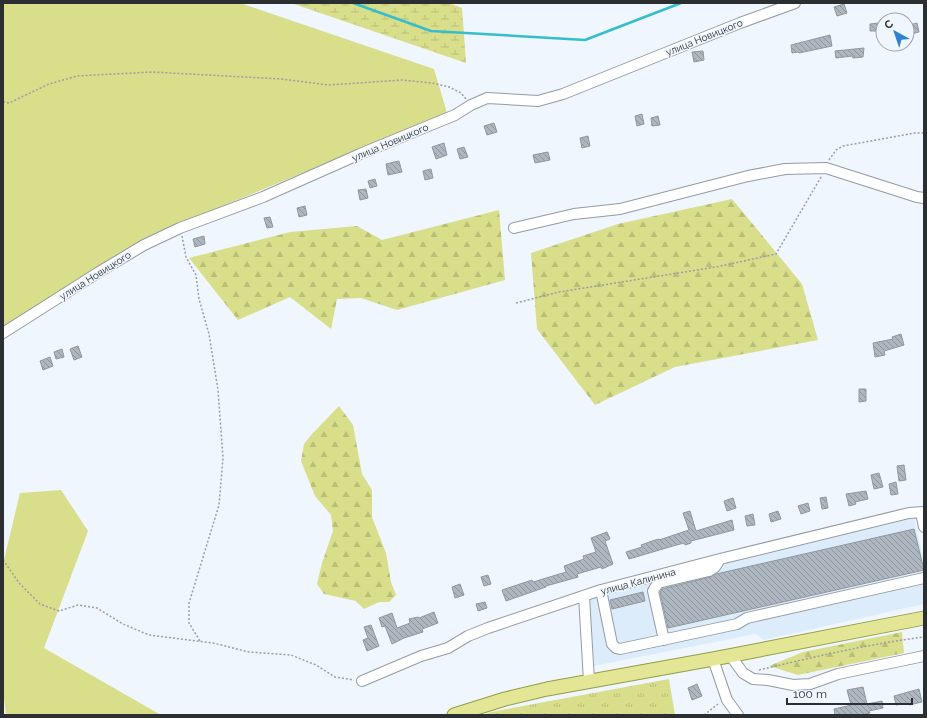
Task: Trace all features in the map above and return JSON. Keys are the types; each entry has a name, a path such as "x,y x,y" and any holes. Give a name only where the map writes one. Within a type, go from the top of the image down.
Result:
{"main road":[{"path":"454,715 505,699 547,689 714,659 924,618"}],"street":[{"name":"улица Новицкого","path":"3,333 144,245 180,228 263,197 360,154 455,115 486,98 538,101 563,94 740,22 794,3"},
{"path":"514,228 574,214 620,210 748,176 785,169 826,168 917,198 924,198"},
{"path":"923,512 924,527"},
{"name":"улица Калинина","path":"362,681 422,656 448,648 468,636 488,628 601,590 720,559 909,513 923,512"},
{"path":"664,640 653,591 658,584 709,571 715,567 720,559"},
{"path":"601,590 612,644 616,648 620,649 737,624 747,618 923,578"},
{"path":"584,596 589,681"},
{"path":"730,655 744,673 753,678 793,685 810,684 838,674 924,656"},
{"path":"714,659 727,700 738,715"}],"path":[{"path":"3,102 10,103 49,84 77,76 152,72 282,79 329,85 402,80 432,83 449,87 461,94 471,105"},
{"path":"516,303 559,292 716,267 776,254 826,168 831,155 836,150 843,146 914,133 924,133"},
{"path":"180,228 186,257 196,275 199,299 209,334 218,390 223,458 218,505 189,602 189,623 200,641"},
{"path":"3,560 20,584 40,604 59,611 78,605 97,608 123,624 148,635 213,643 249,652 291,655 316,665 335,677 362,681"},
{"path":"744,673 830,654 900,640 924,637"},
{"path":"704,715 718,704 727,700"}],"shaded area":[{"path":"914,518 924,562 924,604 764,640 755,634 594,666 589,596"}],"green space":[{"path":"3,3 240,3 434,69 447,113 165,230 106,262 53,297 3,327"},
{"path":"291,3 449,3 462,8 466,63"},
{"path":"732,199 802,284 818,340 675,367 595,405 537,329 531,253 618,224"},
{"path":"499,210 505,280 397,310 361,298 337,299 331,329 290,297 238,320 189,258 290,232 357,226 382,240"},
{"path":"339,406 353,425 362,474 372,490 372,517 386,553 391,582 396,595 389,602 379,602 364,609 356,601 324,594 317,584 322,563 333,531 331,515 315,496 301,461 304,444"},
{"path":"61,490 88,531 44,648 161,715 6,715 3,689 3,564 20,493"},
{"path":"902,632 904,653 798,675 769,666 803,652"},
{"path":"669,679 675,715 483,715 491,712"}],"building":[{"path":"844,4 847,13 837,16 834,7"},
{"path":"875,23 875,31 870,31 870,24"},
{"path":"917,23 919,32 915,33 915,24"},
{"path":"830,35 832,46 799,53 792,53 791,45"},
{"path":"864,48 863,57 853,58 852,56 836,58 835,51"},
{"path":"703,51 704,60 694,62 692,52"},
{"path":"642,114 644,124 637,126 635,116"},
{"path":"658,116 660,125 652,126 651,118"},
{"path":"494,123 497,132 487,135 484,126"},
{"path":"588,136 590,146 582,148 580,138"},
{"path":"444,143 447,155 436,159 432,147"},
{"path":"464,147 468,157 460,159 457,149"},
{"path":"548,152 550,160 535,163 533,155"},
{"path":"399,161 402,172 388,175 386,164"},
{"path":"431,169 433,178 425,180 423,171"},
{"path":"375,179 377,186 370,188 368,181"},
{"path":"366,189 368,198 360,200 358,190"},
{"path":"305,206 307,215 299,217 297,208"},
{"path":"270,217 273,227 267,228 264,218"},
{"path":"204,236 205,244 195,247 193,239"},
{"path":"901,334 904,345 884,351 885,355 875,357 873,343 893,339 892,337"},
{"path":"78,346 82,357 74,360 70,349"},
{"path":"62,349 64,357 56,359 54,352"},
{"path":"50,357 53,366 43,370 40,361"},
{"path":"859,389 866,389 866,401 859,402"},
{"path":"904,465 906,480 899,481 897,466"},
{"path":"879,473 883,487 874,489 871,475"},
{"path":"896,482 898,494 891,495 889,484"},
{"path":"866,491 868,499 855,502 856,504 849,506 846,494"},
{"path":"826,497 828,508 822,509 820,498"},
{"path":"733,498 736,508 727,511 724,501"},
{"path":"808,503 810,511 801,514 798,506"},
{"path":"690,511 696,531 732,520 734,530 691,541 691,543 685,545 684,543 629,559 626,552 642,547 641,545 652,541 689,530 683,513"},
{"path":"778,511 781,519 771,522 769,514"},
{"path":"753,514 755,525 747,526 745,516"},
{"path":"914,529 924,570 668,628 660,592 662,589 710,577 716,574"},
{"path":"607,532 610,539 605,541 613,564 602,569 601,567 577,574 578,577 546,586 506,601 502,590 532,580 533,582 566,572 564,566 584,559 583,556 596,552 591,538"},
{"path":"488,575 491,584 484,586 481,577"},
{"path":"460,584 464,595 455,598 452,587"},
{"path":"643,592 645,601 612,609 610,600"},
{"path":"485,602 487,608 478,611 476,604"},
{"path":"434,612 438,623 422,629 423,632 404,638 392,644 385,626 382,627 379,618 392,613 397,628 410,623 409,619 419,618"},
{"path":"371,625 379,646 367,651 363,640 368,638 364,627"},
{"path":"697,684 702,696 692,700 688,688"},
{"path":"863,687 867,704 882,701 883,708 869,711 870,713 862,715 835,715 834,709 851,705 847,690"},
{"path":"919,689 922,702 909,705 909,703 896,705 894,696"}],"waterway":[{"path":"353,3 431,31 585,40 681,3"}]}
